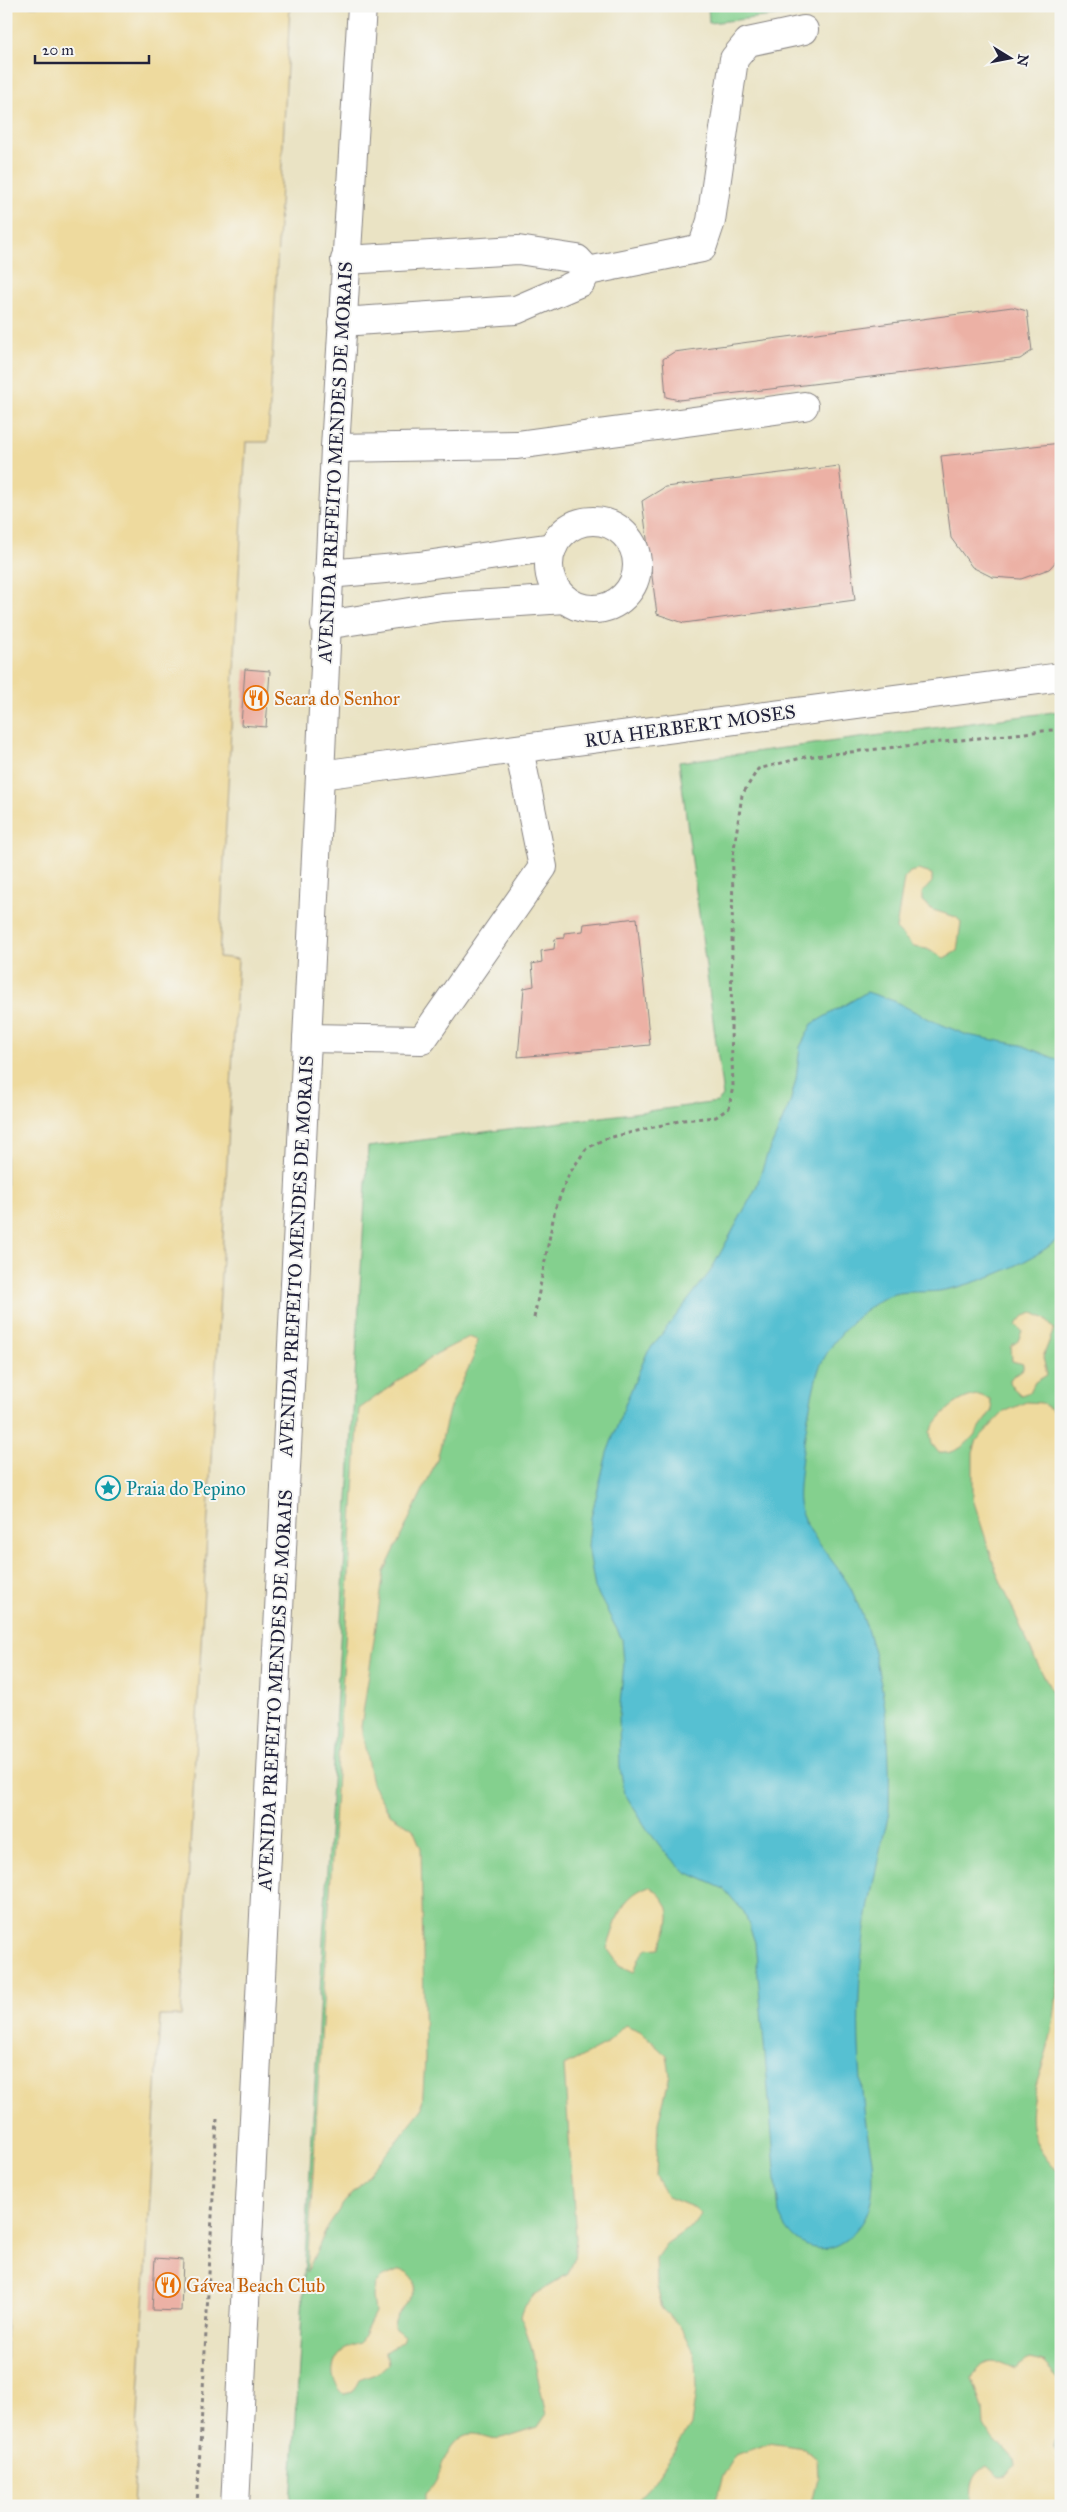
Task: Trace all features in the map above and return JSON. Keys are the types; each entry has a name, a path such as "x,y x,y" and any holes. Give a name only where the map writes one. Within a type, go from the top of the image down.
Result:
{"street":[{"name":"AVENIDA PREFEITO MENDES DE MORAIS","path":"235,2506 320,775 328,574 362,6"},
{"path":"342,322 516,310 581,282 588,271 702,248 711,221 734,59 748,42 804,30"},
{"path":"346,260 518,250 577,259 588,271"},
{"path":"335,448 517,445 804,406"},
{"path":"594,520 608,522 621,530 631,540 637,554 638,568 634,583 626,596 614,605 599,609 584,609 565,599 551,581 548,566 553,547 567,528 580,522 594,520"},
{"path":"328,574 419,566 553,547"},
{"path":"326,624 442,606 565,599"},
{"name":"RUA HERBERT MOSES","path":"320,775 1061,677"},
{"path":"307,1038 422,1040 543,866 519,749"}],"path":[{"path":"534,1318 555,1209 569,1174 586,1150 604,1139 683,1120 716,1117 729,1108 733,1086 731,1031 734,856 742,795 758,769 805,757 1061,729"}],"green space":[{"path":"708,6 809,6 809,12 709,23"},
{"path":"1061,711 1061,2506 291,2506 368,1147 718,1102 723,1096 679,762"}],"sand":[{"name":"Praia do Pepino","path":"6,6 290,6 268,442 246,442 219,957 238,959 181,2016 160,2016 133,2506 6,2506"},
{"path":"918,870 932,874 932,882 922,893 922,901 933,910 956,917 961,922 957,951 944,958 927,949 914,947 896,929 904,879 910,872"},
{"path":"1033,1313 1044,1318 1054,1329 1043,1357 1047,1375 1035,1382 1030,1392 1021,1395 1009,1384 1011,1378 1023,1369 1023,1364 1012,1361 1011,1346 1018,1341 1022,1331 1016,1325 1024,1316"},
{"path":"469,1337 477,1340 474,1356 449,1410 437,1460 384,1572 361,1727 372,1784 390,1814 413,1829 421,1848 425,2059 422,2109 343,2204 328,2226 307,2272 359,1409 436,1354"},
{"path":"979,1395 990,1399 992,1410 964,1446 948,1453 939,1453 932,1444 930,1432 934,1426 944,1413 957,1403"},
{"path":"1026,1402 1042,1403 1061,1417 1061,1709 1035,1659 996,1571 973,1499 973,1453 977,1440 1004,1412"},
{"path":"649,1886 664,1900 669,1914 669,1922 659,1948 647,1949 639,1958 634,1972 619,1965 607,1948 617,1918 625,1903 639,1891"},
{"path":"1061,1958 1061,2173 1045,2157 1037,2143 1032,2129 1031,2115 1036,2086 1051,2033"},
{"path":"625,2025 640,2031 667,2055 670,2075 658,2123 656,2176 668,2197 695,2208 701,2214 696,2223 666,2244 656,2258 657,2286 662,2309 681,2327 695,2355 696,2390 691,2425 653,2483 631,2506 426,2506 426,2493 435,2482 448,2452 459,2439 471,2434 495,2439 506,2437 538,2427 546,2415 531,2345 521,2316 525,2306 535,2294 568,2274 574,2260 576,2238 564,2066 606,2044"},
{"path":"400,2270 410,2276 415,2282 414,2289 395,2320 394,2328 404,2336 402,2341 386,2352 388,2364 378,2373 359,2380 353,2392 344,2394 337,2386 334,2378 334,2363 344,2351 360,2343 375,2313 373,2296 375,2285 381,2278"},
{"path":"1029,2359 1043,2362 1061,2381 1061,2427 1054,2448 1061,2458 1061,2506 972,2506 973,2483 981,2469 987,2466 999,2477 1006,2476 1015,2465 1014,2460 984,2427 983,2409 972,2379 981,2366 990,2361 995,2361 1015,2369"},
{"path":"769,2443 804,2448 817,2459 818,2478 811,2506 714,2506 723,2476 736,2455"}],"water":[{"path":"867,992 894,1001 933,1021 967,1035 1021,1045 1061,1061 1061,1236 1021,1263 986,1278 939,1291 893,1294 868,1308 849,1325 833,1344 821,1364 813,1390 802,1455 799,1503 807,1525 852,1591 867,1628 878,1668 885,1708 889,1783 889,1810 871,1892 865,1930 859,1996 859,2049 863,2102 872,2162 873,2190 866,2216 852,2235 840,2244 829,2248 817,2248 806,2245 795,2238 786,2228 779,2214 755,1942 744,1912 724,1889 686,1872 664,1851 647,1829 625,1794 620,1768 619,1714 624,1663 622,1639 595,1588 588,1546 591,1517 607,1453 628,1397 647,1353 710,1272 756,1188 766,1158 790,1103 796,1079 800,1047 812,1024"}],"building":[{"path":"1012,307 1027,311 1032,351 1020,359 679,400 666,397 663,359 674,352"},
{"path":"1061,443 1061,556 1049,569 1021,579 992,577 972,567 951,538 941,456"},
{"path":"839,466 855,600 684,623 657,614 642,501 665,487"},
{"name":"Seara do Senhor","path":"245,669 270,671 266,727 241,725"},
{"path":"637,918 650,1045 518,1057 524,988 534,986 532,964 542,962 541,951 554,949 555,939 564,938 564,933 583,931 584,924"},
{"name":"Gávea Beach Club","path":"155,2258 183,2260 181,2311 152,2310"}],"place":[{"name":"Seara do Senhor","path":"256,698"},
{"name":"Praia do Pepino","path":"108,1488"},
{"name":"Gávea Beach Club","path":"168,2285"}]}
